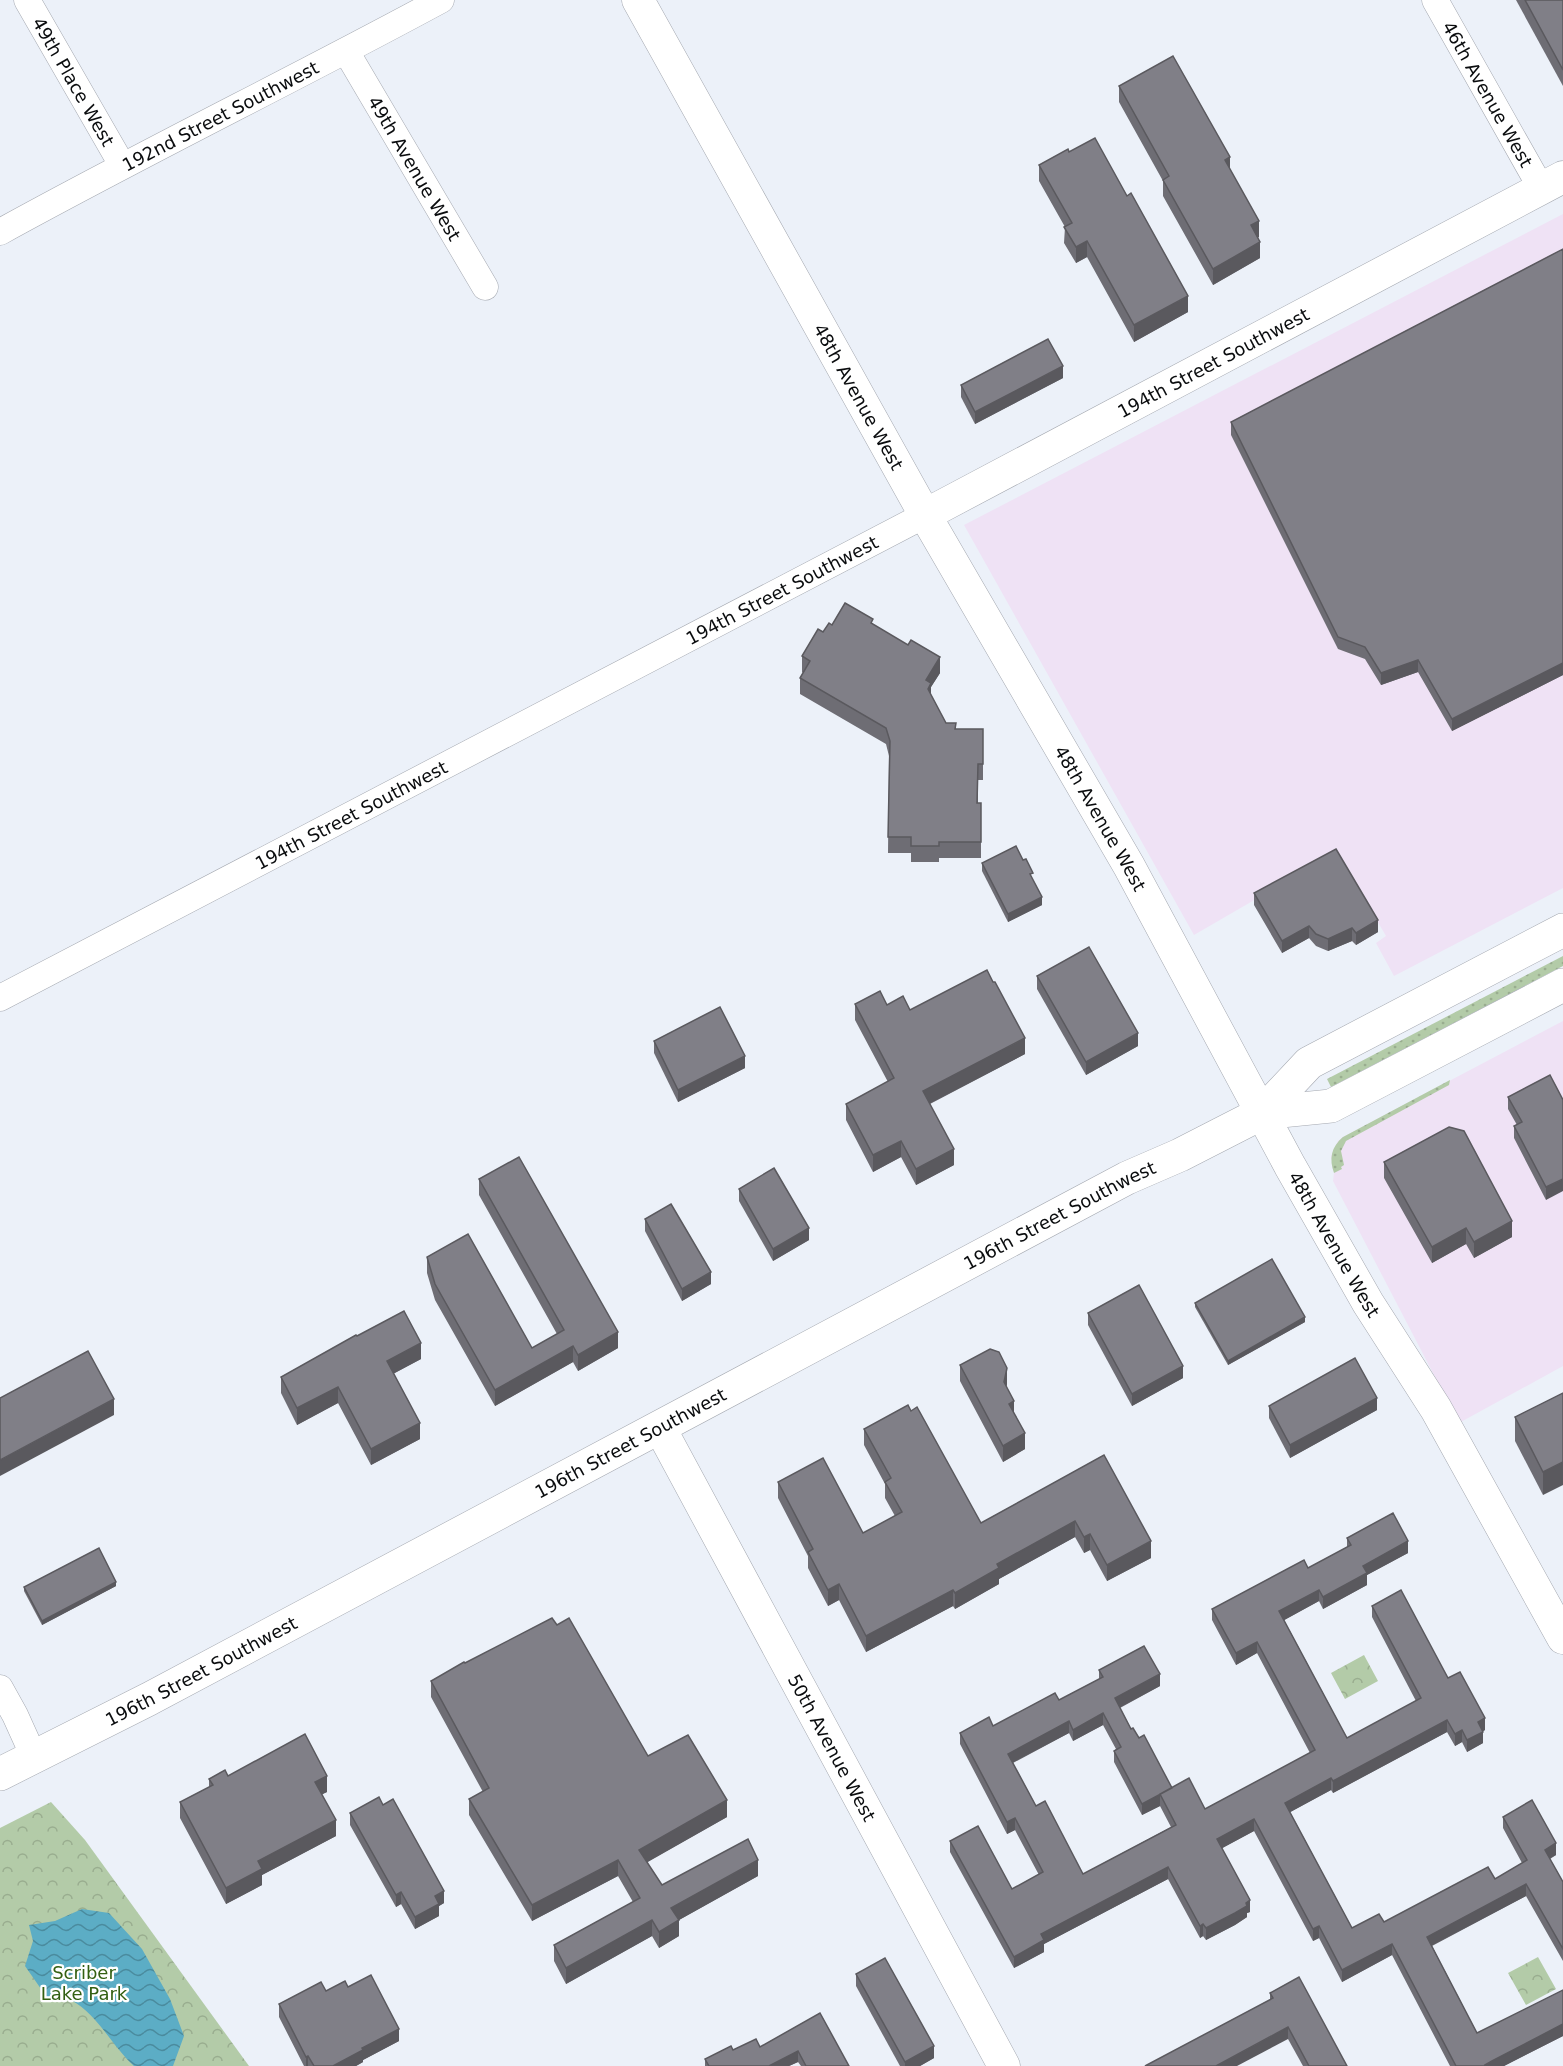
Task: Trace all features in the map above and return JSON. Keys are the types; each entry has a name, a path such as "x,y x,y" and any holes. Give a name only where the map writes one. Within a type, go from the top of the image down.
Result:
{"main road":[{"name":"196th Street Southwest","path":"0,1774 149,1699 1127,1178 1180,1155 1262,1113 1309,1063 1563,930"},
{"name":"196th Street Southwest","path":"1262,1113 1331,1106 1563,986"}],"street":[{"name":"49th Place West","path":"27,0 122,165"},
{"name":"192nd Street Southwest","path":"0,232 122,165 441,0"},
{"name":"48th Avenue West","path":"638,0 925,515 1129,866 1262,1113 1368,1303 1436,1409 1563,1638"},
{"name":"46th Avenue West","path":"1435,0 1552,182"},
{"name":"49th Avenue West","path":"346,51 485,287"},
{"name":"194th Street Southwest","path":"0,998 925,515 1552,182"},
{"name":"50th Avenue West","path":"660,1428 1004,2066"},
{"path":"0,1688 34,1757"}],"shaded area":[{"path":"1563,214 1563,888 1394,976 1376,943 1386,936 1337,852 1194,935 964,525"},
{"path":"1563,1021 1563,1366 1459,1423 1333,1181 1331,1156 1338,1141 1343,1137"}],"green space":[{"path":"1563,956 1563,966 1331,1087 1327,1079"},
{"path":"1450,1080 1449,1085 1346,1141 1341,1151 1344,1165 1342,1169 1334,1173 1332,1154 1343,1137"},
{"path":"1364,1655 1378,1681 1345,1699 1331,1673"},
{"name":"Scriber Lake Park","path":"51,1802 85,1840 249,2066 0,2066 0,1828"},
{"path":"1538,1957 1556,1989 1526,2005 1508,1973"}],"water":[{"path":"82,1909 109,1913 142,1949 170,1999 184,2036 173,2066 134,2066 81,2006 69,1999 48,1999 25,1966 33,1941 29,1925 55,1921"}],"building":[{"path":"1525,0 1563,0 1563,70"},
{"path":"1173,56 1230,157 1225,160 1259,221 1251,225 1260,242 1213,269 1163,180 1169,176 1119,86"},
{"path":"1095,138 1127,196 1131,193 1188,296 1134,325 1087,241 1076,247 1064,227 1072,223 1039,165 1068,149 1069,152"},
{"path":"1563,249 1563,663 1452,719 1418,660 1381,673 1365,647 1338,637 1231,422"},
{"path":"1048,339 1063,366 975,412 961,385"},
{"path":"845,603 873,619 871,623 908,645 911,640 940,657 926,680 931,683 928,689 946,723 956,723 955,729 983,729 983,764 978,764 977,803 981,803 981,842 939,842 939,846 911,846 911,837 888,837 890,741 886,728 800,678 810,661 802,656 818,629 823,632 829,623 832,625"},
{"path":"1016,846 1023,860 1026,859 1033,873 1030,874 1042,897 1008,914 982,863"},
{"path":"1336,849 1378,920 1356,933 1352,928 1328,939 1316,934 1309,926 1282,941 1254,893"},
{"path":"1089,947 1138,1033 1086,1062 1037,976"},
{"path":"987,970 1025,1038 923,1091 954,1149 916,1169 901,1141 873,1155 846,1104 894,1078 855,1004 880,991 887,1005 903,996 910,1010"},
{"path":"720,1007 745,1056 678,1090 654,1041"},
{"path":"1550,1075 1563,1100 1563,1179 1546,1187 1514,1126 1522,1122 1508,1097"},
{"path":"1449,1127 1464,1131 1512,1221 1474,1242 1466,1228 1432,1247 1384,1162"},
{"path":"519,1157 618,1332 578,1355 573,1346 495,1390 435,1284 427,1257 468,1234 532,1348 564,1330 479,1179"},
{"path":"774,1168 809,1228 773,1249 739,1189"},
{"path":"671,1204 711,1272 682,1289 645,1219"},
{"path":"1272,1259 1305,1317 1228,1361 1195,1303"},
{"path":"1139,1285 1183,1366 1132,1394 1088,1313"},
{"path":"404,1311 421,1343 387,1361 420,1423 371,1449 338,1387 297,1408 281,1377"},
{"path":"990,1349 999,1352 1007,1368 1004,1382 1014,1401 1009,1404 1025,1433 1003,1446 960,1365"},
{"path":"88,1351 114,1399 0,1460 0,1398"},
{"path":"1355,1358 1377,1398 1290,1445 1269,1406"},
{"path":"1563,1393 1563,1462 1543,1472 1515,1417"},
{"path":"908,1405 911,1411 917,1407 981,1523 1104,1455 1151,1541 1107,1565 1090,1534 1084,1537 1075,1521 997,1564 999,1568 955,1593 953,1590 866,1636 839,1584 828,1590 808,1552 813,1549 778,1482 823,1458 863,1533 902,1512 885,1482 891,1478 864,1429"},
{"path":"1393,1513 1408,1541 1363,1566 1367,1573 1323,1597 1319,1590 1279,1611 1347,1738 1421,1698 1372,1606 1401,1590 1448,1678 1460,1672 1485,1718 1478,1722 1483,1732 1467,1740 1462,1730 1455,1734 1447,1720 1333,1781 1331,1778 1285,1803 1352,1928 1379,1914 1384,1922 1488,1867 1495,1879 1527,1860 1503,1817 1532,1800 1556,1843 1545,1850 1563,1882 1563,1949 1526,1884 1427,1937 1477,2033 1563,1990 1563,2024 1486,2066 1456,2066 1392,1944 1342,1970 1319,1926 1313,1929 1254,1819 1217,1839 1250,1900 1246,1903 1247,1906 1235,1913 1206,1928 1203,1924 1200,1926 1168,1867 1041,1934 1044,1940 1014,1957 950,1841 978,1826 1012,1889 1043,1872 1015,1818 1007,1822 960,1733 989,1717 993,1726 1055,1693 1059,1700 1103,1677 1099,1670 1144,1646 1160,1674 1115,1698 1131,1729 1133,1728 1139,1738 1144,1735 1172,1788 1189,1778 1205,1809 1315,1750 1257,1642 1236,1653 1212,1609 1304,1560 1308,1568 1351,1545 1347,1538","holes":["1103,1713 1121,1747 1114,1751 1142,1804 1160,1794 1176,1825 1083,1874 1045,1801 1036,1806 1008,1754 1069,1721 1073,1730"]},
{"path":"99,1548 116,1582 42,1621 24,1587"},
{"path":"552,1618 557,1625 569,1618 648,1756 688,1735 727,1800 639,1850 662,1885 748,1839 758,1860 671,1908 679,1920 659,1932 652,1920 566,1968 554,1945 640,1898 618,1860 532,1905 469,1799 489,1788 431,1681"},
{"path":"305,1734 327,1776 315,1782 336,1820 258,1861 262,1869 226,1888 180,1802 213,1785 209,1779 225,1770 228,1776"},
{"path":"379,1797 383,1805 393,1799 444,1891 435,1896 439,1904 415,1917 401,1892 396,1895 350,1813"},
{"path":"885,1958 934,2046 905,2062 856,1974"},
{"path":"371,1975 399,2029 333,2066 314,2066 308,2056 306,2057 279,2004 321,1982 326,1991 345,1981 348,1987"},
{"path":"1299,1977 1347,2066 1309,2066 1288,2027 1216,2066 1145,2066 1273,1998 1270,1993"},
{"path":"820,2013 849,2066 806,2066 798,2051 769,2066 709,2066 705,2059 731,2046 733,2050 756,2039 760,2047"}]}
